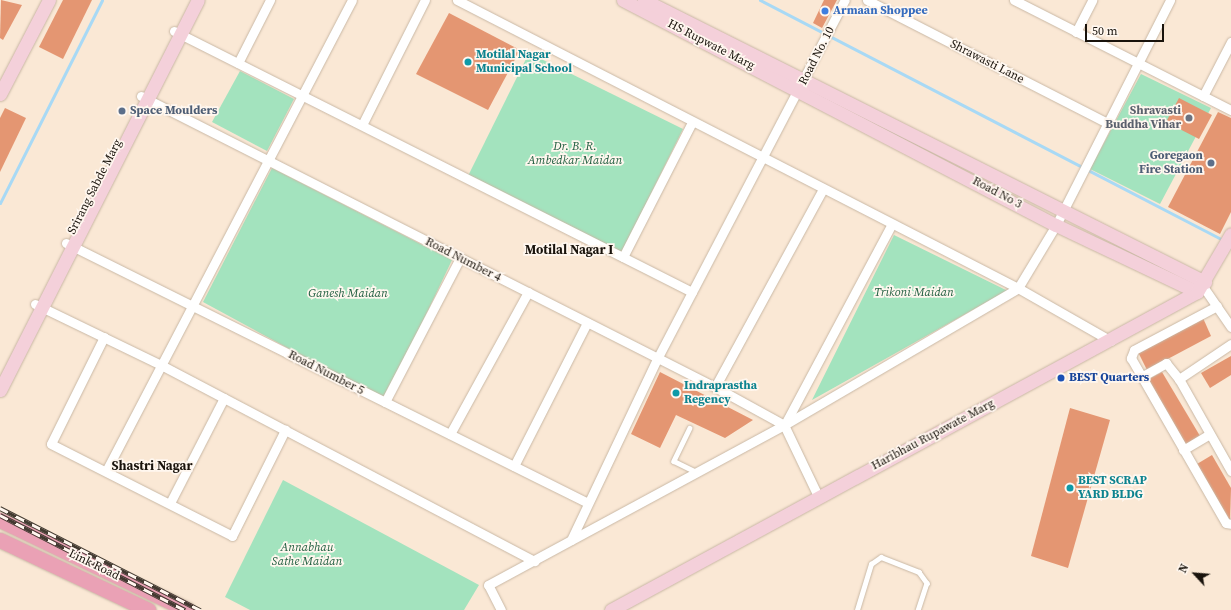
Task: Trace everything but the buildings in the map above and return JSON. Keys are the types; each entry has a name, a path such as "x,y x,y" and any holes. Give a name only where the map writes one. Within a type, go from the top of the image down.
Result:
{"main road":[{"name":"Link Road","path":"0,520 188,610"},
{"name":"Link Road","path":"0,540 148,610"}],"street":[{"path":"0,94 49,0"},
{"name":"Srirang Sabde Marg","path":"0,373 38,306 145,98 178,33 190,0"},
{"path":"198,0 178,33 692,292"},
{"path":"238,63 270,0"},
{"path":"106,470 352,0"},
{"path":"362,125 425,0"},
{"path":"457,0 692,122 1018,288 1111,341"},
{"name":"HS Rupwate Marg","path":"623,0 641,3 802,84"},
{"name":"Road No. 10","path":"571,540 586,502 657,359 845,0"},
{"name":"Shrawasti Lane","path":"867,0 1107,123"},
{"path":"1014,0 1231,110"},
{"path":"1076,32 1092,0"},
{"path":"501,610 488,585 535,561 784,425 1018,288 1056,224 1080,179 1170,0"},
{"path":"1203,96 1231,42"},
{"path":"802,84 1063,211 1202,286 1231,327"},
{"name":"Road No 3","path":"802,84 1056,224 1202,286"},
{"name":"Road Number 4","path":"145,98 657,359 715,387 784,425"},
{"path":"623,257 692,122"},
{"path":"715,387 823,189"},
{"path":"784,425 892,224"},
{"path":"1202,286 1228,241"},
{"name":"Road Number 5","path":"70,244 586,502"},
{"path":"385,402 460,258"},
{"name":"Haribhau Rupawate Marg","path":"611,610 818,496 1111,341 1202,286"},
{"path":"450,434 528,292"},
{"path":"0,390 38,306 161,365 535,561"},
{"path":"1217,306 1134,350 1131,358 1226,523 1231,524"},
{"path":"514,466 587,323"},
{"path":"104,337 51,444 106,470 232,536 285,430"},
{"path":"1179,379 1231,344"},
{"path":"1141,377 1168,363 1179,379 1231,471"},
{"path":"170,503 224,398"},
{"path":"784,425 818,496"},
{"path":"1184,450 1210,434"}],"lane":[{"path":"690,428 674,460 698,472"},
{"path":"857,610 871,564 880,557 919,572 927,583 918,610"}],"green space":[{"name":"Dr. B. R. Ambedkar Maidan","path":"529,53 683,129 620,256 467,178"},
{"path":"240,71 294,99 267,151 212,122"},
{"path":"1141,74 1211,108 1160,204 1090,169"},
{"name":"Ganesh Maidan","path":"272,168 452,260 385,401 203,302"},
{"name":"Trikoni Maidan","path":"894,235 1010,292 994,298 812,400"},
{"name":"Annabhau Sathe Maidan","path":"283,480 479,585 464,610 250,610 225,597"}],"waterway":[{"path":"0,203 102,0"},
{"path":"760,0 1223,240"}],"railway":[{"path":"0,508 200,610"},
{"path":"0,515 185,610"}],"place":[{"name":"Armaan Shoppee","path":"825,11"},
{"name":"Motilal Nagar Municipal School","path":"468,62"},
{"name":"Space Moulders","path":"122,111"},
{"name":"Shravasti Buddha Vihar","path":"1189,118"},
{"name":"Goregaon Fire Station","path":"1211,163"},
{"name":"BEST Quarters","path":"1061,378"},
{"name":"Indraprastha Regency","path":"676,393"},
{"name":"BEST SCRAP YARD BLDG","path":"1070,488"}],"district":[{"name":"Motilal Nagar I","path":"569,250"},
{"name":"Shastri Nagar","path":"152,466"}]}
